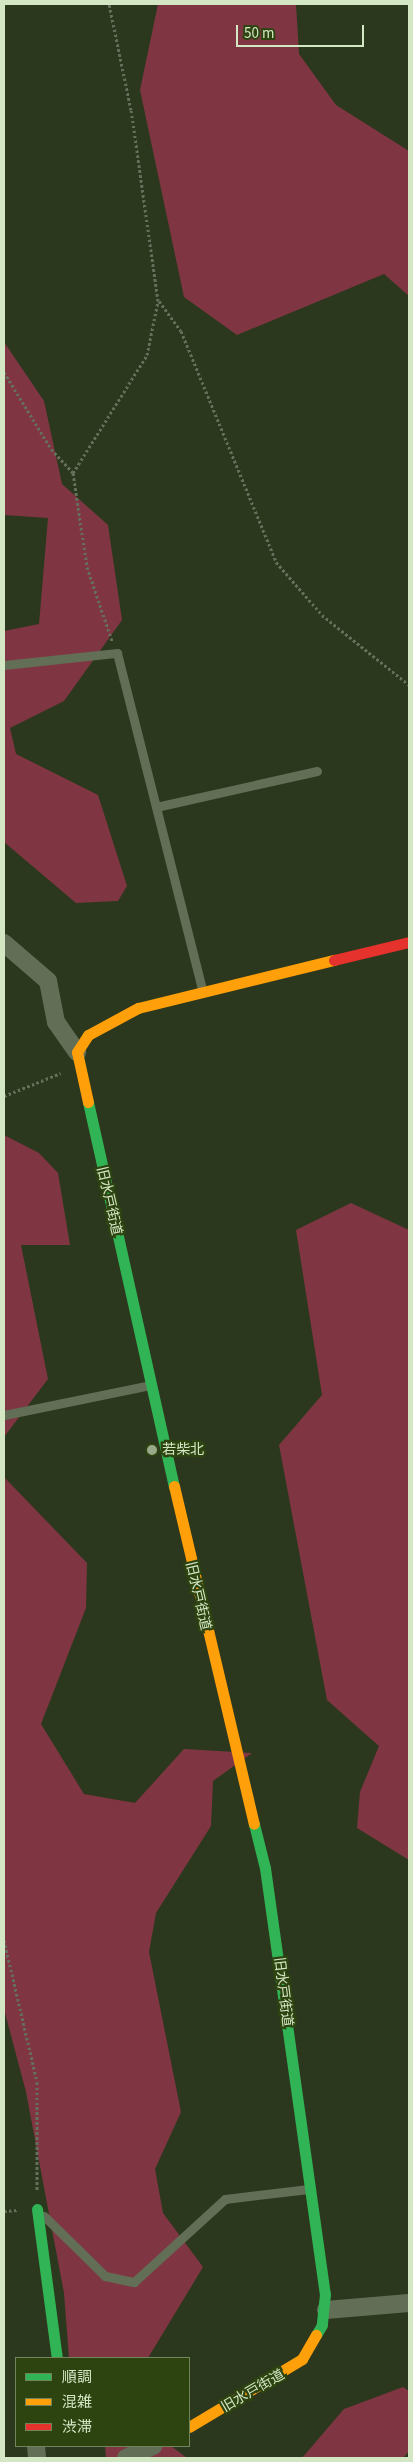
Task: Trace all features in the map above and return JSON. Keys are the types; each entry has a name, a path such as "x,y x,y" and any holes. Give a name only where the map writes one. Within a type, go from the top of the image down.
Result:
{"street":[{"path":"78,1059 88,1035 138,1008 202,990 409,942"},
{"path":"4,943 48,981 56,1022 78,1059"},
{"name":"旧水戸街道","path":"78,1059 151,1384 265,1868 326,2310 319,2334 302,2359 190,2427"},
{"path":"37,2209 57,2357"},
{"path":"326,2310 409,2303"},
{"path":"126,2458 151,2447"}],"lane":[{"path":"4,665 117,653 202,990"},
{"path":"156,807 317,771"},
{"path":"4,1415 151,1384"},
{"path":"37,2209 105,2276 134,2282 225,2199 308,2189"}],"path":[{"path":"73,473 147,355 158,301 131,110 109,4"},
{"path":"158,301 181,331 276,562 322,615 409,685"},
{"path":"4,372 51,448 73,473 87,567 117,653"},
{"path":"4,1096 78,1059"},
{"path":"4,1940 37,2082 37,2209"}],"shaded area":[{"path":"158,4 296,4 299,54 336,105 409,151 409,296 384,274 237,335 184,297 140,90"},
{"path":"4,342 44,401 62,484 108,525 122,620 64,701 10,728 16,754 98,795 127,886 118,901 76,903 4,842 4,631 39,624 48,518 4,515"},
{"path":"4,1135 39,1153 58,1173 70,1245 21,1245 48,1379 4,1437"},
{"path":"351,1203 409,1230 409,1860 357,1828 360,1792 379,1746 327,1700 279,1445 322,1395 296,1230"},
{"path":"4,1477 87,1563 86,1608 41,1724 84,1794 135,1803 184,1749 252,1753 213,1781 211,1826 156,1913 149,1952 181,2112 155,2169 163,2213 203,2267 149,2357 69,2357 64,2293 26,2092 4,2009"},
{"path":"403,2387 409,2391 409,2451 403,2458 302,2458 344,2409"},
{"path":"105,2447 172,2447 187,2458 106,2458"}],"traffic: fast":[{"path":"88,1102 174,1486"},
{"path":"254,1824 265,1868 325,2294 322,2325 316,2335"},
{"path":"37,2209 57,2357"}],"traffic: slow":[{"path":"88,1102 77,1052 88,1035 138,1008 334,960"},
{"path":"174,1486 254,1824"},
{"path":"190,2426 302,2359 316,2335"}],"traffic: jam":[{"path":"334,960 409,942"}],"place":[{"name":"若柴北","path":"152,1450"}]}
